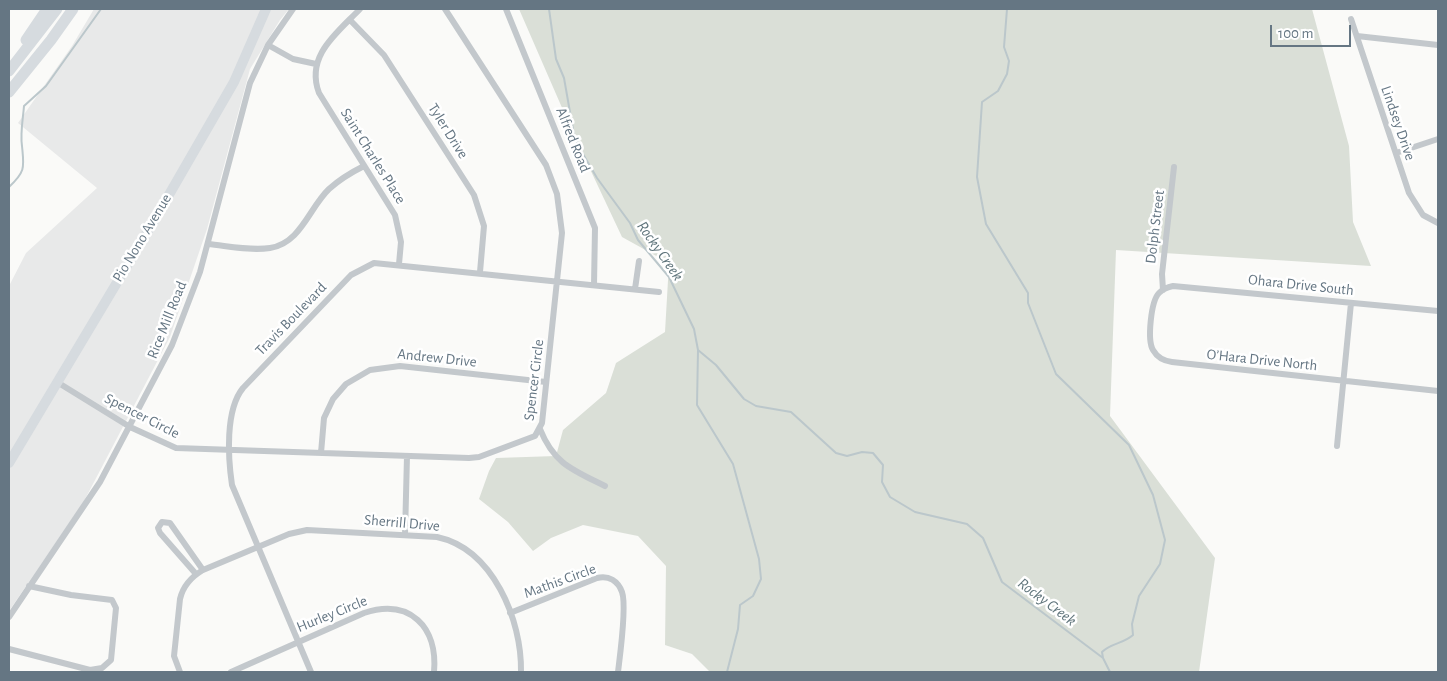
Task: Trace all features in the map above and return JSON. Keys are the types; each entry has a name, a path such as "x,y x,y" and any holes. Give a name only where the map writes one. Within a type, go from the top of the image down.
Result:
{"highway":[{"path":"9,67 47,9"},
{"path":"9,71 58,9"},
{"path":"9,92 51,40 73,9"}],"main road":[{"name":"Pio Nono Avenue","path":"9,463 155,219 234,82 266,9"}],"street":[{"name":"Rice Mill Road","path":"9,617 80,514 130,427 178,331 208,244 250,83 268,45 293,9"},
{"path":"268,45 292,60 316,64 325,46 360,9"},
{"name":"Spencer Circle","path":"57,382 130,427 176,448 479,457 532,438 540,429 558,280 562,222 555,186 546,165 445,9"},
{"name":"Alfred Road","path":"506,9 595,228 594,284"},
{"name":"Lindsey Drive","path":"1351,19 1415,206 1423,215 1438,223"},
{"name":"Tyler Drive","path":"350,20 379,48 391,64 474,195 484,226 480,272"},
{"path":"1357,36 1438,45"},
{"name":"Saint Charles Place","path":"316,64 315,75 319,93 395,215 401,242 399,264"},
{"path":"1396,153 1438,139"},
{"path":"208,244 270,248 284,243 300,228 327,190 364,166"},
{"name":"Dolph Street","path":"1163,290 1162,274 1174,167"},
{"path":"635,289 638,261"},
{"name":"Travis Boulevard","path":"311,672 233,491 230,450 233,406 242,388 351,275 374,262 659,292"},
{"name":"Ohara Drive South","path":"1163,290 1178,286 1438,311"},
{"name":"O’Hara Drive North","path":"1163,290 1154,301 1150,338 1152,348 1161,359 1172,362 1438,391"},
{"path":"1337,446 1351,302"},
{"name":"Andrew Drive","path":"321,453 324,418 333,399 346,384 370,370 385,366 400,366 546,382"},
{"path":"540,429 550,451 560,462 605,486"},
{"path":"405,535 407,456"},
{"path":"196,574 160,534 158,528 162,522 170,523 202,570"},
{"name":"Sherrill Drive","path":"257,548 307,530 405,535 447,540 468,549 487,568 510,613 521,651 521,672"},
{"path":"180,672 174,656 180,599 186,584 202,570 257,548"},
{"name":"Mathis Circle","path":"510,613 597,578 610,579 619,586 624,599 618,672"},
{"path":"9,649 90,670 102,668 112,660 116,608 112,600 71,595 29,586"},
{"name":"Hurley Circle","path":"232,672 376,609 398,610 416,619 430,635 435,653 434,672"}],"shaded area":[{"path":"94,9 289,9 280,20 250,69 207,229 170,337 83,503 9,611 9,286 26,253 97,188 18,123 72,46"},
{"path":"519,9 1312,9 1349,146 1353,222 1371,266 1116,250 1110,416 1215,558 1199,672 710,672 692,654 665,645 666,566 638,536 583,525 551,538 533,551 508,522 479,499 496,458 556,456 563,430 606,393 616,363 665,332 669,263 622,237 573,133"}],"waterway":[{"path":"9,187 23,168 21,136 24,106 46,86 101,9"},
{"name":"Rocky Creek","path":"549,9 556,59 564,78 574,135 597,178 630,223 638,240 669,277 694,329 698,350 697,405 733,464 759,559 761,579 753,596 740,605 738,629 727,672"},
{"path":"1007,9 1004,47 1009,61 1007,74 998,91 982,102 977,177 986,224 1028,293 1028,303 1056,374 1129,445 1153,495 1165,540 1160,564 1139,596 1132,624 1133,635 1102,652 1103,658"},
{"name":"Rocky Creek","path":"698,350 716,365 744,399 756,406 791,412 836,453 847,456 862,452 873,453 883,465 882,482 890,497 915,512 967,524 983,538 1002,582 1103,658 1110,672"}]}
